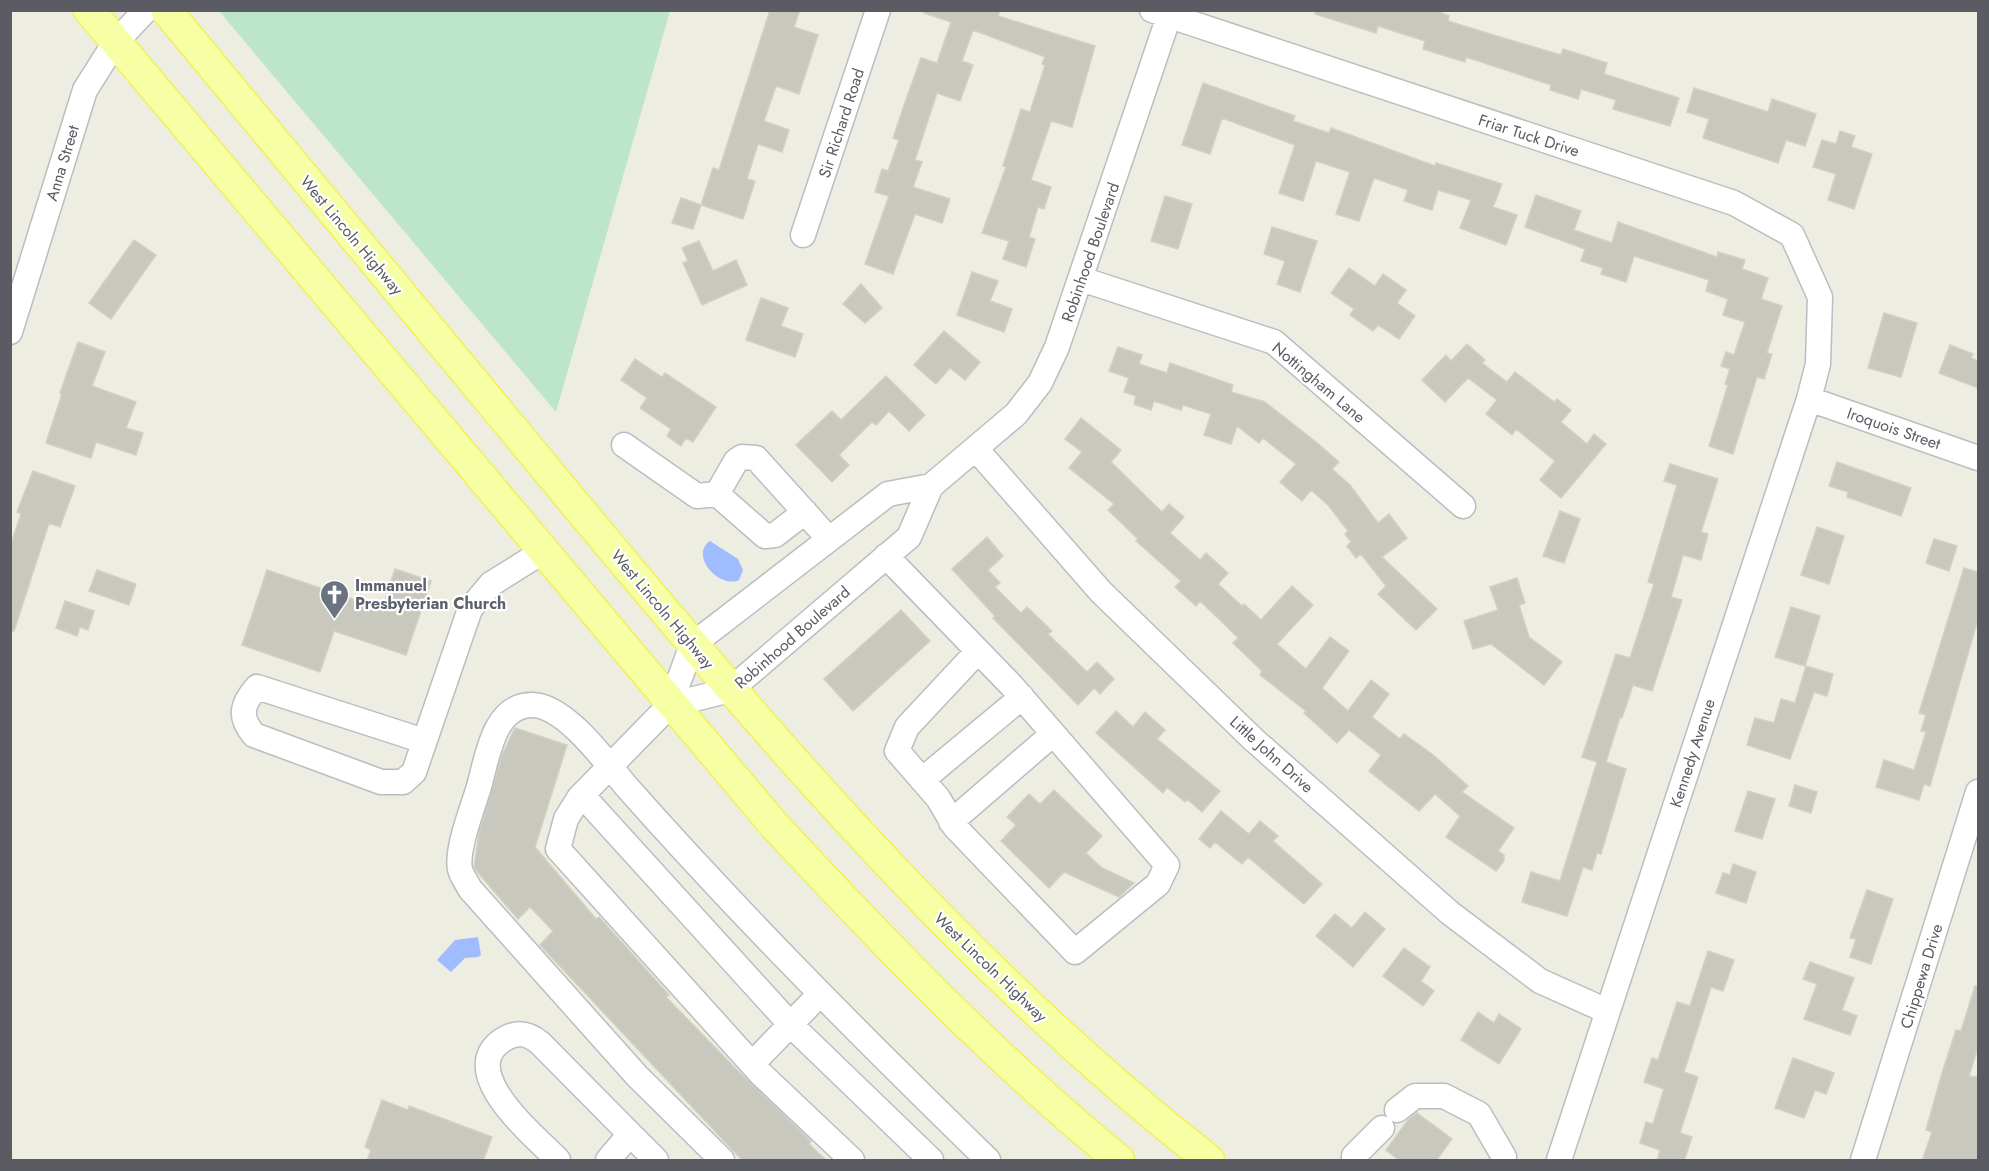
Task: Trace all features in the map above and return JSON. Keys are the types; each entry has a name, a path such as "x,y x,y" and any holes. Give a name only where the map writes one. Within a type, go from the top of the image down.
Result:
{"main road":[{"path":"89,10 114,44 670,705 774,825 881,940 981,1039 1112,1158"},
{"name":"West Lincoln Highway","path":"166,10 692,645 831,803 948,927 1090,1062 1209,1161"}],"street":[{"name":"Anna Street","path":"10,332 84,90 114,44 146,10"},
{"name":"Sir Richard Road","path":"803,235 878,10"},
{"name":"Robinhood Boulevard","path":"670,705 730,690 909,537 931,486 1016,414 1040,383 1058,347 1081,279 1164,12"},
{"name":"Friar Tuck Drive","path":"1164,12 1734,202 1792,235 1820,297 1820,344"},
{"name":"Nottingham Lane","path":"1081,279 1274,342 1463,506"},
{"name":"Kennedy Avenue","path":"1559,1161 1809,399 1820,344"},
{"name":"Iroquois Street","path":"1809,399 1978,458"},
{"path":"624,445 697,496 717,494 765,536 775,535 805,512"},
{"name":"Little John Drive","path":"976,449 1101,592 1254,740 1450,913 1540,981 1607,1011"},
{"path":"717,494 736,461 749,456 756,458 830,539"},
{"name":"Robinhood Boulevard","path":"692,645 888,494 931,486"},
{"path":"424,741 256,687 244,707 244,723 254,735 381,782 402,782 414,772 470,609 491,584 542,552"},
{"path":"886,555 978,651 1022,697 1167,865 1158,884 1076,952 951,822 938,798 897,751 907,727 978,651"},
{"path":"692,645 670,705 582,795 566,819 558,849 752,1064 852,1161"},
{"path":"922,780 1022,697"},
{"path":"722,1161 637,1076 470,889 460,869 464,835 498,723 516,708 533,705 552,711 581,734 820,994 988,1161"},
{"path":"951,822 1053,734"},
{"name":"Chippewa Drive","path":"1863,1161 1978,792"},
{"path":"582,795 790,1025 931,1161"},
{"path":"752,1064 820,994"},
{"path":"558,1161 502,1102 490,1084 490,1054 500,1042 511,1036 530,1035 540,1043 656,1161"},
{"path":"1354,1161 1354,1156 1415,1096 1444,1096 1479,1114 1506,1160"},
{"path":"608,1161 630,1134"}],"green space":[{"path":"219,11 670,11 556,412"}],"water":[{"path":"710,541 738,559 743,570 739,580 723,580 709,569 703,554 704,547"},
{"path":"478,937 481,955 478,957 465,958 451,972 437,960 455,940"}],"building":[{"path":"770,10 800,10 794,27 818,35 799,94 776,86 764,121 789,130 782,152 758,144 747,179 755,181 743,219 701,205 713,168 719,170"},
{"path":"925,10 1000,10 998,16 1095,46 1072,127 1051,121 1031,180 1051,187 1044,209 1038,207 1029,237 1035,239 1026,267 1003,259 1009,241 982,233 1006,167 1003,166 1021,109 1030,112 1045,65 1042,64 1045,57 973,30 962,61 973,65 960,101 937,93 915,160 922,162 913,187 950,199 942,223 915,214 893,274 865,264 889,196 875,192 882,169 888,171 899,140 893,138 908,94 921,58 937,63 951,22 924,13"},
{"path":"1316,10 1434,10 1449,16 1448,21 1500,37 1561,55 1563,49 1607,63 1604,74 1679,98 1670,126 1613,109 1616,100 1581,89 1578,99 1550,90 1551,85 1466,57 1465,62 1423,49 1425,41 1378,26 1376,33 1315,14"},
{"path":"1203,83 1295,116 1293,121 1329,133 1331,128 1435,166 1436,163 1502,184 1493,207 1517,215 1506,245 1460,228 1471,200 1438,190 1432,210 1404,201 1408,190 1374,178 1359,221 1336,214 1350,172 1316,161 1303,201 1279,193 1295,145 1222,118 1210,154 1182,145"},
{"path":"1694,88 1768,112 1772,99 1816,114 1805,146 1786,140 1778,163 1703,138 1709,119 1687,112"},
{"path":"1840,131 1855,136 1851,147 1872,154 1854,209 1828,200 1836,174 1813,167 1822,140 1836,144"},
{"path":"1536,195 1581,211 1574,230 1612,243 1618,222 1717,257 1718,252 1745,260 1742,269 1768,278 1761,299 1782,306 1767,353 1772,354 1764,379 1757,377 1733,454 1709,446 1728,385 1725,384 1730,369 1721,366 1726,352 1734,355 1745,322 1723,315 1728,299 1706,291 1709,280 1634,256 1626,282 1601,274 1603,268 1581,261 1585,249 1525,227"},
{"path":"1165,196 1192,204 1178,249 1151,241"},
{"path":"681,198 701,205 693,229 672,223"},
{"path":"1272,227 1317,241 1300,292 1277,284 1285,261 1264,254"},
{"path":"134,240 156,255 111,319 89,303"},
{"path":"699,241 713,271 736,260 747,285 702,305 683,263 688,261 682,248"},
{"path":"1349,268 1375,286 1383,274 1406,290 1397,303 1415,316 1399,339 1378,325 1373,331 1350,315 1354,309 1331,293"},
{"path":"972,272 998,281 990,301 1012,309 1004,332 957,315"},
{"path":"861,284 882,308 865,323 843,304"},
{"path":"761,298 788,308 781,326 803,334 795,357 746,340"},
{"path":"1884,313 1917,323 1901,377 1868,368"},
{"path":"944,331 980,362 965,380 950,368 936,384 914,365"},
{"path":"78,342 105,352 92,386 136,402 126,428 143,433 136,455 96,442 91,458 46,443"},
{"path":"1467,344 1485,360 1482,363 1507,382 1515,372 1554,402 1557,399 1571,410 1561,422 1587,444 1594,434 1606,444 1561,498 1540,480 1555,461 1516,429 1512,435 1486,414 1497,400 1468,378 1445,402 1422,380 1446,355 1451,361"},
{"path":"1950,345 1973,354 1971,358 1978,361 1978,388 1939,373"},
{"path":"1118,347 1142,355 1139,364 1167,373 1170,363 1233,385 1231,392 1265,402 1316,442 1339,462 1332,469 1350,485 1378,523 1389,514 1407,538 1382,557 1437,609 1416,630 1378,594 1386,586 1361,554 1356,558 1347,546 1351,542 1345,534 1348,531 1328,505 1311,490 1302,501 1280,482 1296,464 1263,438 1259,443 1237,426 1231,444 1204,435 1211,414 1183,405 1181,410 1154,401 1151,410 1134,404 1136,396 1124,392 1129,378 1109,371"},
{"path":"635,359 662,377 665,373 716,407 693,442 686,438 681,446 667,436 671,429 640,408 647,398 621,380"},
{"path":"886,376 925,415 909,431 889,411 876,425 872,422 839,455 849,465 832,482 796,445 832,411 841,420"},
{"path":"1081,418 1121,450 1111,462 1162,512 1169,504 1184,517 1170,533 1200,560 1206,553 1228,573 1218,584 1242,606 1244,604 1261,620 1292,586 1313,605 1277,644 1306,669 1330,637 1349,651 1322,688 1348,711 1371,680 1389,694 1372,717 1400,739 1404,734 1432,754 1468,786 1462,792 1514,828 1498,851 1504,855 1504,861 1496,871 1446,837 1460,816 1435,794 1419,811 1369,771 1381,755 1349,730 1337,743 1304,713 1306,711 1260,675 1262,671 1233,643 1238,638 1222,622 1200,601 1196,606 1175,587 1181,581 1136,541 1138,539 1108,510 1114,504 1069,468 1082,452 1065,439"},
{"path":"1837,462 1911,488 1901,516 1847,497 1848,492 1829,486"},
{"path":"1670,464 1718,479 1701,532 1708,534 1701,560 1683,555 1671,597 1682,600 1652,691 1633,685 1622,718 1620,717 1606,762 1626,769 1601,854 1597,853 1592,870 1583,867 1567,916 1522,902 1531,872 1560,881 1597,762 1582,757 1616,654 1630,658 1654,584 1648,582 1677,485 1664,481"},
{"path":"33,471 75,486 60,527 49,523 14,631 10,631 10,547 21,514 17,512"},
{"path":"1560,511 1580,519 1564,563 1543,556"},
{"path":"1817,527 1844,536 1829,584 1801,575"},
{"path":"987,537 1003,556 988,570 1000,583 995,587 1021,613 1027,607 1052,631 1048,634 1087,672 1097,662 1114,679 1100,694 1094,688 1078,705 993,618 995,616 952,569"},
{"path":"1934,539 1957,546 1949,571 1926,563"},
{"path":"1964,568 1978,572 1978,619 1930,786 1924,784 1919,800 1876,787 1884,760 1914,770 1926,732 1921,731 1926,715 1919,713"},
{"name":"Immanuel Presbyterian Church","path":"395,569 431,581 406,655 334,631 320,672 242,645 267,570 382,609"},
{"path":"97,570 136,584 129,605 89,591"},
{"path":"1517,578 1525,603 1519,605 1529,637 1562,662 1544,685 1491,644 1473,649 1464,621 1498,610 1490,587"},
{"path":"65,601 94,611 88,630 80,627 77,636 56,628"},
{"path":"1791,607 1820,616 1805,666 1775,657"},
{"path":"901,610 930,641 853,711 824,679"},
{"path":"1806,666 1833,674 1827,696 1814,692 1790,759 1747,745 1755,718 1774,723 1781,699 1795,703"},
{"path":"1116,711 1133,727 1145,712 1165,730 1157,739 1220,791 1202,812 1187,799 1185,802 1167,787 1163,793 1096,733"},
{"path":"515,728 567,745 535,847 596,919 599,917 669,995 666,997 811,1141 809,1144 827,1161 743,1161 540,945 553,931 530,907 518,919 474,868 479,833 502,755"},
{"path":"1795,785 1817,792 1811,813 1789,806"},
{"path":"1054,790 1102,836 1086,853 1102,868 1134,883 1119,897 1064,872 1049,888 1001,841 1016,825 1007,817 1029,794 1040,804"},
{"path":"1748,791 1775,799 1762,839 1735,831"},
{"path":"1221,811 1249,834 1260,821 1278,836 1273,841 1322,884 1304,904 1248,857 1242,864 1215,842 1210,848 1199,839"},
{"path":"1733,864 1756,872 1746,903 1716,893 1723,873 1730,875"},
{"path":"1867,890 1893,899 1871,964 1850,957 1856,939 1850,938"},
{"path":"1365,912 1385,929 1353,967 1316,936 1335,914 1352,928"},
{"path":"1404,948 1430,967 1421,981 1434,991 1423,1006 1383,976"},
{"path":"1708,951 1734,960 1723,991 1711,987 1684,1072 1698,1077 1680,1133 1692,1137 1684,1161 1657,1161 1660,1150 1640,1143 1646,1122 1653,1124 1664,1089 1644,1082 1652,1058 1658,1060 1677,1002 1690,1006"},
{"path":"1810,962 1854,978 1842,1010 1857,1016 1850,1035 1804,1019 1817,984 1803,979"},
{"path":"1975,986 1978,986 1978,1047 1969,1076 1978,1077 1978,1161 1922,1161 1932,1132 1926,1130 1942,1073 1956,1030 1961,1031"},
{"path":"1478,1012 1494,1023 1499,1014 1521,1029 1499,1064 1461,1040"},
{"path":"1793,1058 1834,1073 1826,1094 1815,1090 1804,1118 1775,1108"},
{"path":"382,1100 408,1110 409,1106 492,1137 483,1161 367,1161 371,1150 365,1147"},
{"path":"1417,1113 1452,1139 1436,1161 1400,1161 1386,1150 1408,1120"}],"place":[{"name":"Immanuel Presbyterian Church","path":"334,620"}]}
